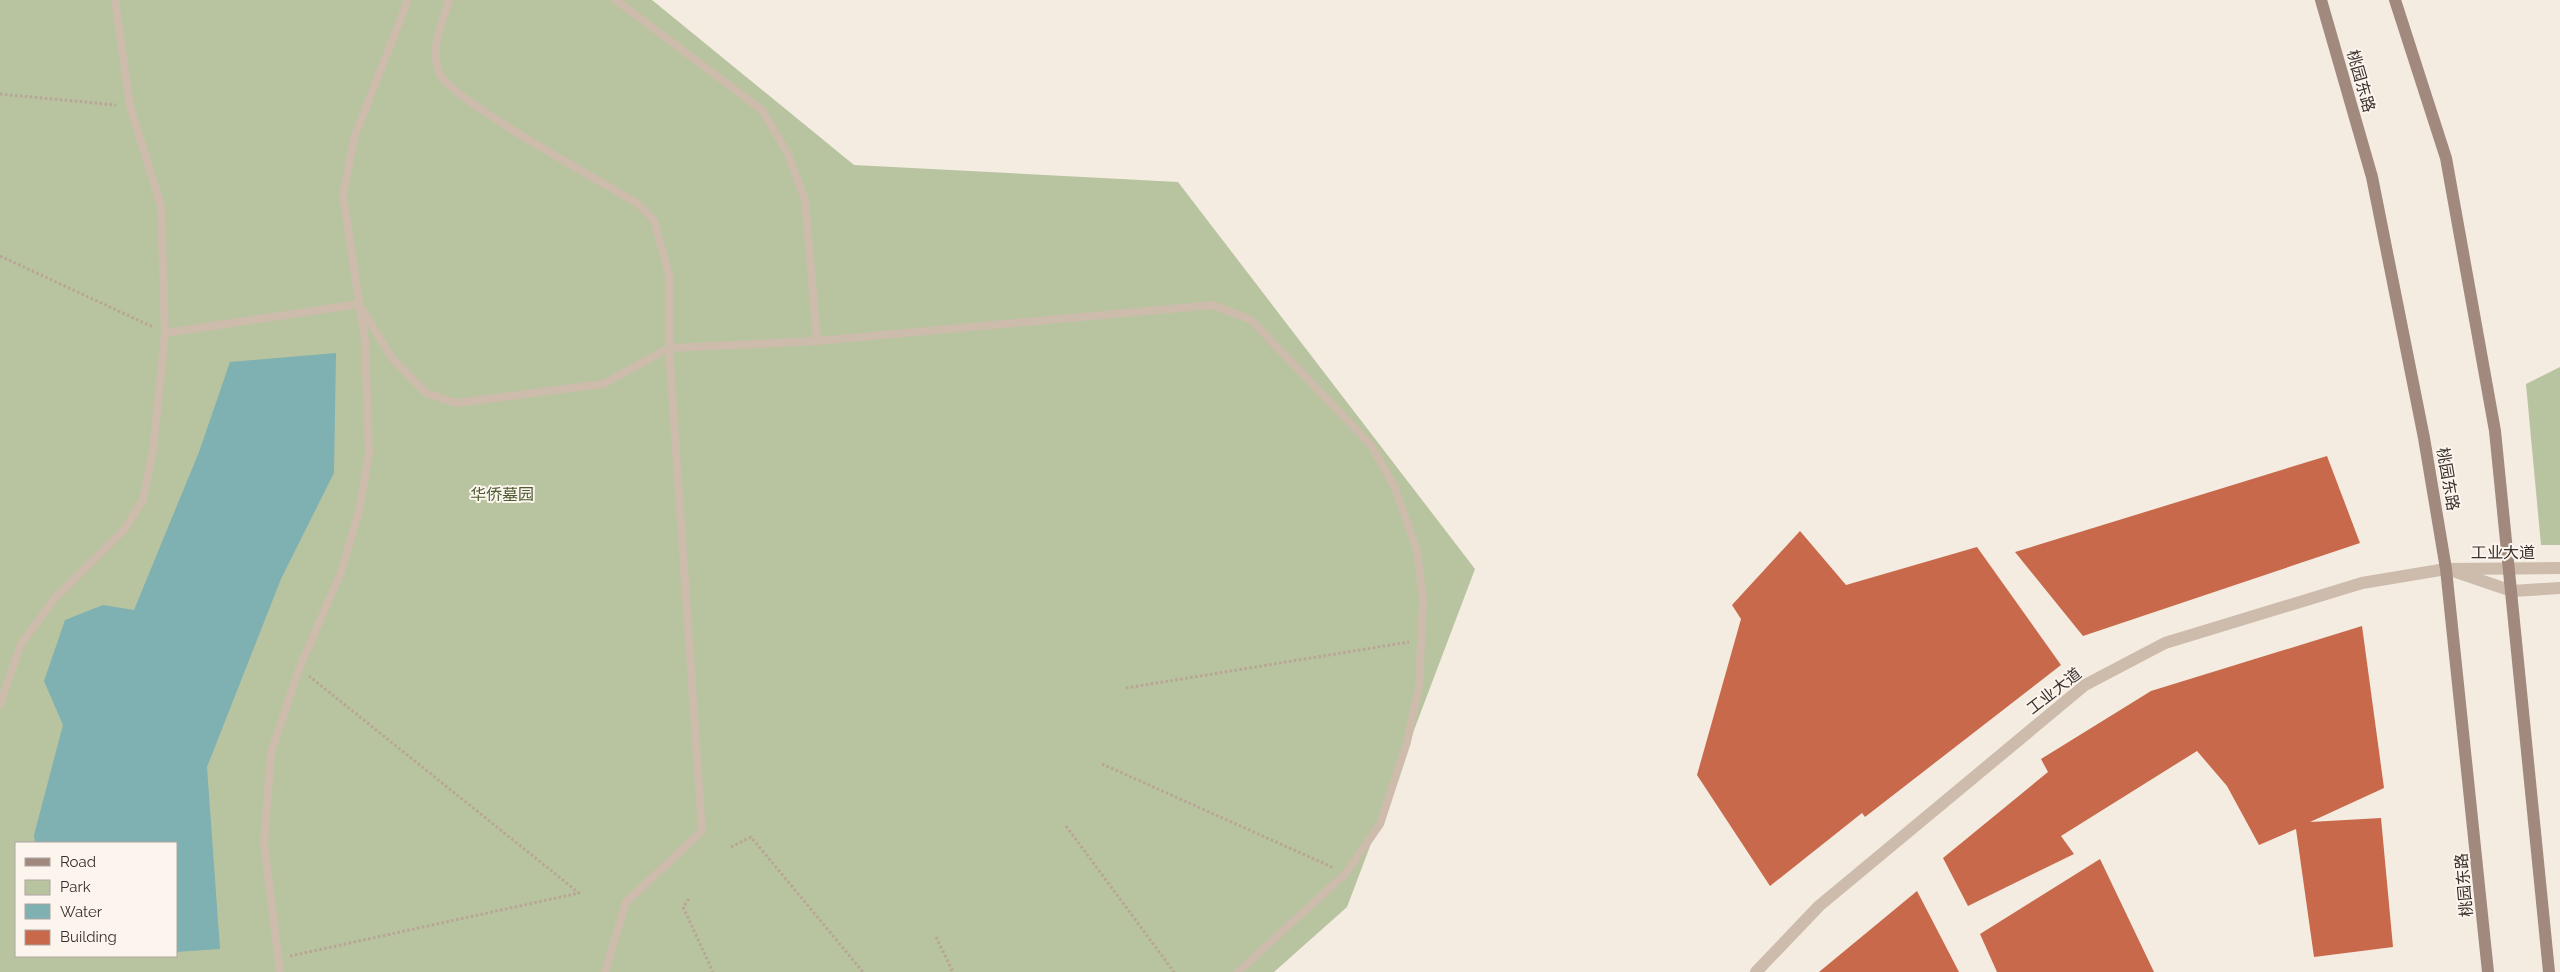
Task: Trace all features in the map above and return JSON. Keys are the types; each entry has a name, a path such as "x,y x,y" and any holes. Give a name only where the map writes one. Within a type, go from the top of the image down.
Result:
{"main road":[{"name":"桃园东路","path":"2321,0 2372,177 2424,438 2446,569 2488,972"},
{"path":"2395,0 2446,158 2495,431 2549,972"}],"street":[{"name":"工业大道","path":"1756,972 1819,906 2085,685 2165,643 2362,583 2446,569 2560,568"},
{"name":"工业大道","path":"2446,569 2512,591 2560,588"}],"lane":[{"path":"0,704 22,644 54,599 124,530 143,500 152,450 165,333 161,206 130,106 115,0"},
{"path":"280,972 264,844 271,753 299,668 341,572 359,511 370,453 365,341 343,195 354,138 408,0"},
{"path":"449,0 435,47 440,75 468,101 637,203 654,220 668,275 669,348 702,832 626,902 604,972"},
{"path":"616,0 762,110 788,154 805,200 817,341"},
{"path":"165,333 360,304"},
{"path":"360,304 392,358 426,393 456,403 603,384 669,348 817,341 1213,305 1251,320 1371,445 1395,488 1417,551 1423,600 1419,687 1407,742 1390,800 1380,824 1346,873 1238,972"}],"path":[{"path":"0,94 130,106"},
{"path":"0,256 165,333"},
{"path":"1126,688 1421,640"},
{"path":"277,959 579,893 299,668"},
{"path":"1102,764 1346,873"},
{"path":"1066,826 1174,972"},
{"path":"731,847 751,837 863,972"},
{"path":"689,899 683,907 713,972"},
{"path":"936,937 953,972"}],"green space":[{"name":"华侨墓园","path":"0,0 652,0 854,165 1178,182 1475,569 1347,907 1274,972 0,972"},
{"path":"2560,367 2560,545 2541,545 2526,384"}],"water":[{"path":"336,353 334,473 281,579 207,767 220,949 178,952 178,842 35,842 34,835 63,725 44,681 65,620 103,605 134,610 199,452 230,362"}],"building":[{"path":"2327,456 2360,543 2083,636 2015,552"},
{"path":"1800,531 1846,585 1977,547 2061,665 1865,817 1862,813 1770,886 1697,775 1741,619 1732,605"},
{"path":"2362,626 2384,788 2310,822 2381,818 2393,947 2314,957 2296,829 2259,845 2227,786 2197,751 2061,836 2074,854 1968,906 1943,858 2048,772 2041,759 2151,691"},
{"path":"2100,859 2154,972 1997,972 1980,934"},
{"path":"1917,891 1959,972 1819,972"}]}
